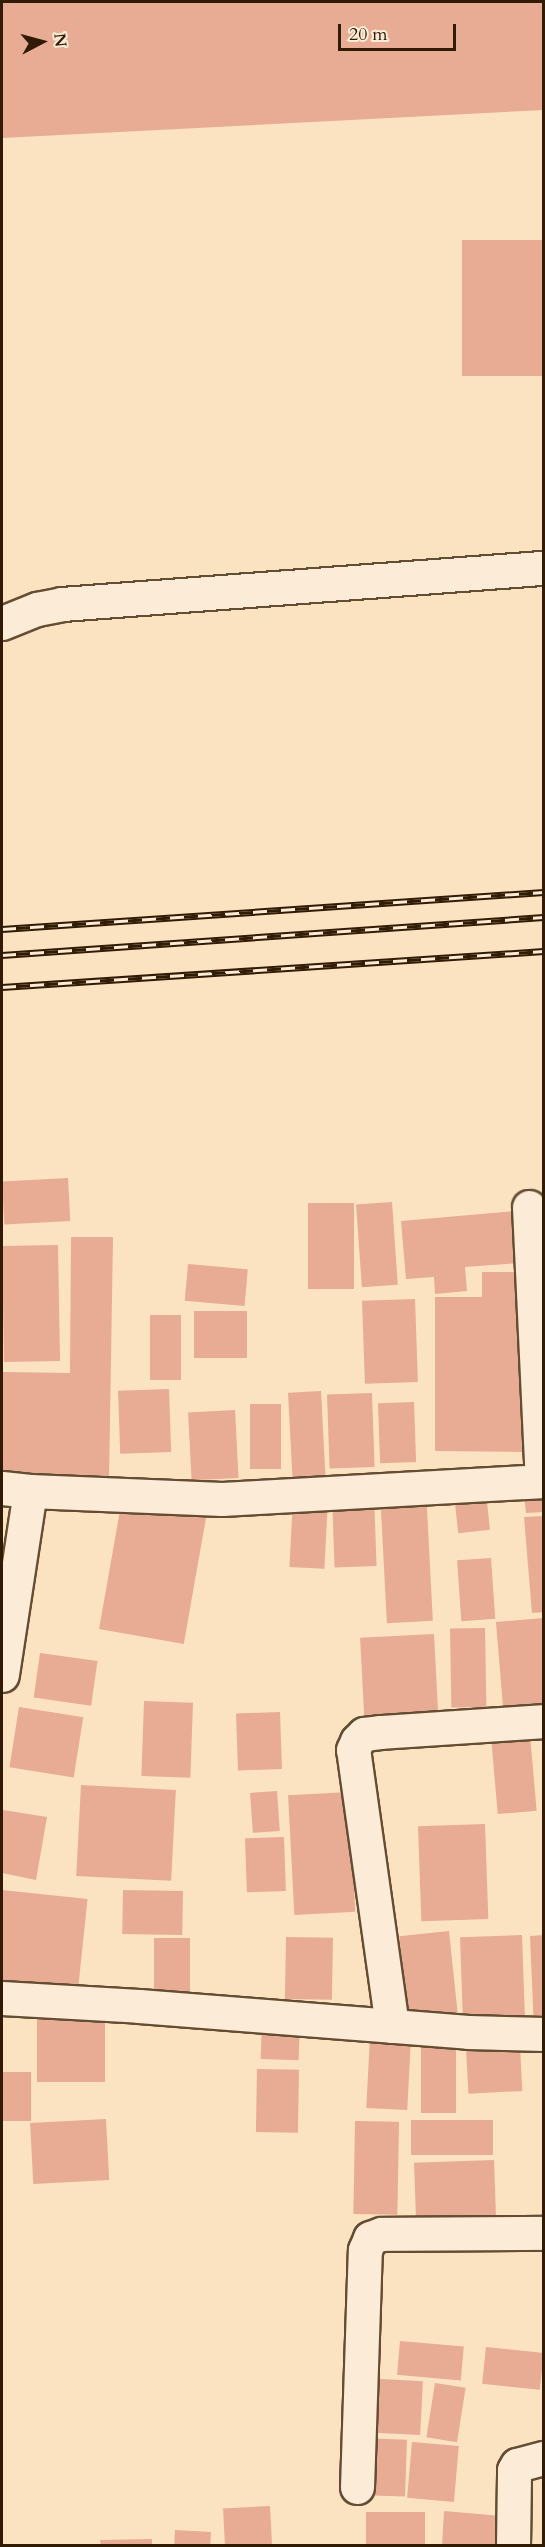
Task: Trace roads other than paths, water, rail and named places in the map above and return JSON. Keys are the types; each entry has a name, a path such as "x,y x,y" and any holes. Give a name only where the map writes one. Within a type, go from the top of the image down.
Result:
{"street":[{"path":"2,623 38,609 62,604 543,568"},
{"path":"2,1675 16,1490 222,1499 543,1481 529,1207"},
{"path":"392,2026 353,1750 357,1741 370,1732 543,1721"},
{"path":"2,1998 139,2006 468,2032 543,2034"},
{"path":"357,2487 365,2250 370,2238 381,2234 543,2233"},
{"path":"513,2546 514,2470 517,2465 543,2458"}],"railway":[{"path":"2,929 544,892"},
{"path":"2,955 544,917"},
{"path":"2,987 544,951"}]}
